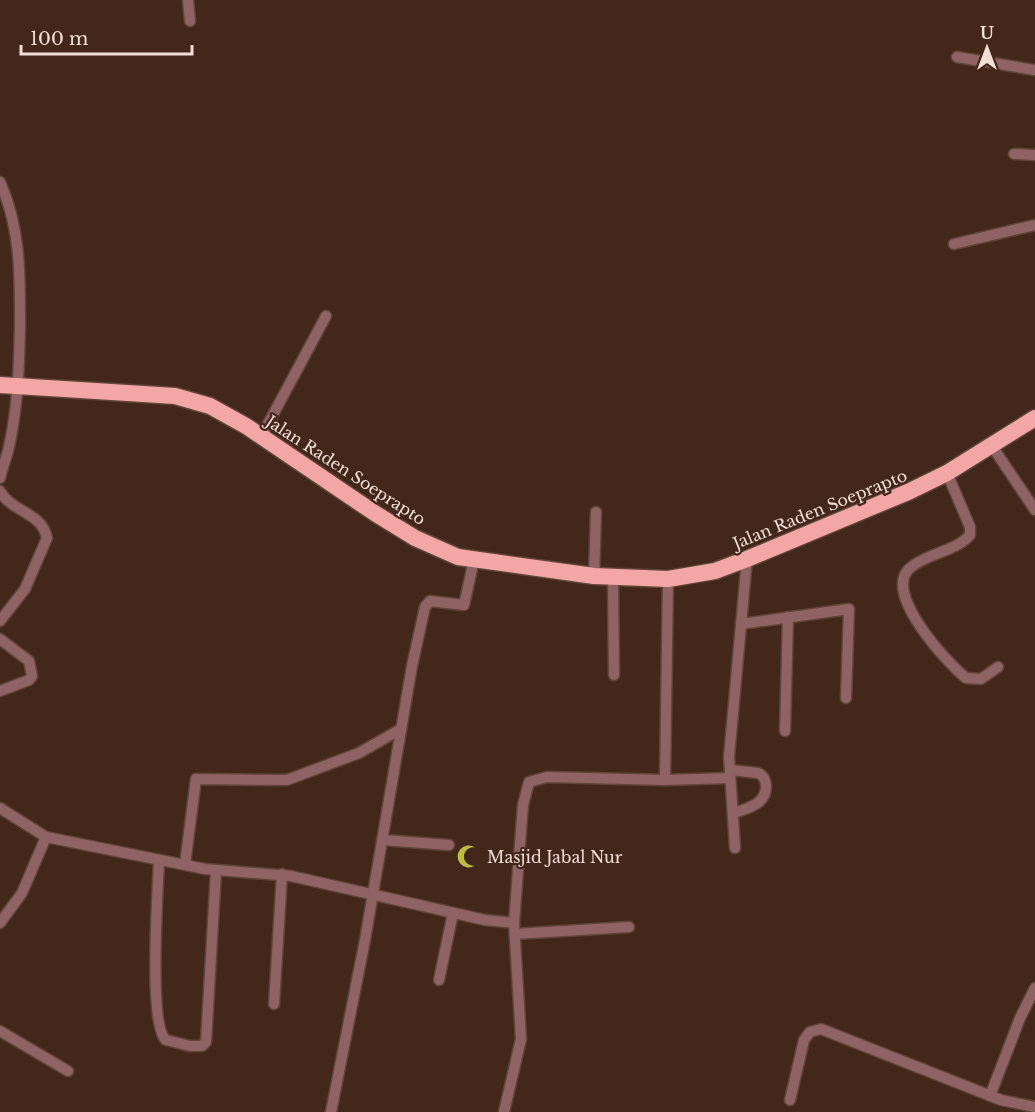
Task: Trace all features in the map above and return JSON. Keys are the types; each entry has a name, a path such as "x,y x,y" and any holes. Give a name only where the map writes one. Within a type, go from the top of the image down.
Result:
{"highway":[{"name":"Jalan Raden Soeprapto","path":"0,385 125,392 194,400 221,411 375,514 415,538 458,557 594,576 668,579 715,571 908,492 947,473 1035,418"}],"street":[{"path":"188,0 190,21"},
{"path":"957,57 1035,70"},
{"path":"1014,154 1035,155"},
{"path":"0,182 12,211 20,252 19,386 10,440 0,477"},
{"path":"954,244 1035,225"},
{"path":"261,437 326,316"},
{"path":"992,446 1035,510"},
{"path":"947,473 971,533 962,542 908,569 902,583 905,595 922,629 962,674 969,679 977,680 998,667"},
{"path":"0,491 4,497 39,520 47,538 25,590 0,621"},
{"path":"594,576 596,512"},
{"path":"735,848 730,774 747,559"},
{"path":"331,1112 425,607 430,601 464,605 474,560"},
{"path":"613,577 614,675"},
{"path":"665,780 668,579"},
{"path":"741,624 849,609 846,698"},
{"path":"785,731 788,617"},
{"path":"0,639 29,661 32,676 29,680 0,692"},
{"path":"185,864 196,779 287,780 359,753 401,729"},
{"path":"504,1112 521,1038 514,928 523,805 530,780 560,777 665,780 730,774 760,774 766,787 762,801 734,813"},
{"path":"0,808 46,837 216,871 282,874 514,928 629,927"},
{"path":"0,923 22,893 46,837"},
{"path":"383,840 449,845"},
{"path":"159,860 155,985 160,1031 166,1040 190,1046 202,1046 206,1042 216,871"},
{"path":"274,1004 282,874"},
{"path":"439,980 453,913"},
{"path":"990,1096 1020,1018 1035,988"},
{"path":"790,1100 804,1040 810,1032 817,1029 859,1042 990,1096 1035,1107"},
{"path":"0,1031 68,1071"}],"place":[{"name":"Masjid Jabal Nur","path":"469,857"}]}
